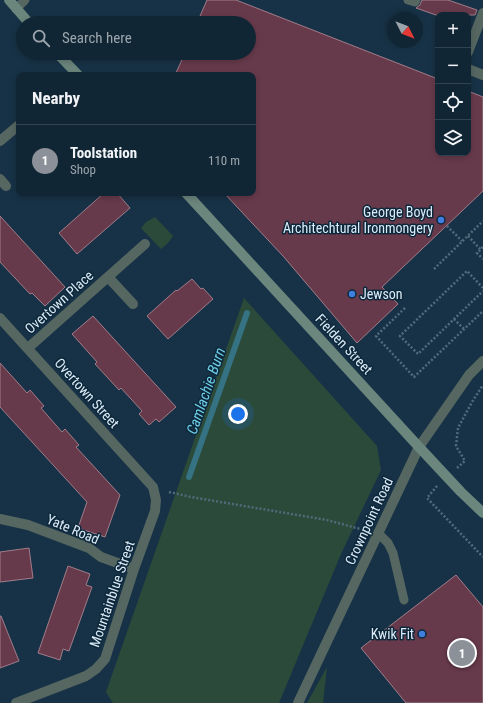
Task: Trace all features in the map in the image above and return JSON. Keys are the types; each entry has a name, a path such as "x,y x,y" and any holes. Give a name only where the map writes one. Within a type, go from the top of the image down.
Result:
{"main road":[{"path":"9,0 22,16"},
{"path":"64,60 75,72"},
{"name":"Fielden Street","path":"189,196 419,447 483,513"}],"street":[{"path":"470,48 483,13"},
{"path":"471,70 483,75"},
{"path":"0,142 16,128"},
{"name":"Overtown Place","path":"28,348 146,244"},
{"name":"Overtown Place","path":"108,277 133,304"},
{"name":"Overtown Street","path":"0,318 153,487"},
{"name":"Crownpoint Road","path":"298,703 419,447 469,375 483,362"},
{"name":"Mountainblue Street","path":"16,703 86,676 96,669 104,659 155,511 156,500 153,487"},
{"name":"Yate Road","path":"0,519 28,525 89,548 101,557 134,569"}],"lane":[{"path":"16,9 25,0"},
{"path":"408,0 415,2 416,0"},
{"path":"379,534 388,544 393,553 404,600"}],"path":[{"path":"434,269 483,221"},
{"path":"447,226 462,242"},
{"path":"468,236 482,248 477,253 483,259"},
{"path":"483,288 482,284 467,271 400,336 418,354 483,291"},
{"path":"405,308 376,336 414,376 483,311"},
{"path":"454,319 464,329"},
{"path":"483,385 458,428 456,446 465,460 426,498 483,557"},
{"path":"153,487 191,497 327,520 379,534"}],"green space":[{"path":"155,217 173,236 161,249 141,228 146,222"},
{"path":"244,298 377,446 381,470 341,554 279,703 113,703 106,692"},
{"path":"327,667 323,703 307,703"}],"building":[{"path":"207,0 236,0 435,78 435,156 471,156 471,92 483,97 483,191 382,287 398,304 357,343 283,256 227,196 256,196 256,72 176,72 182,60 256,60 256,16 200,16"},
{"path":"422,0 448,0 477,10 475,15 471,15 471,12 435,12 435,15 416,8 420,5"},
{"path":"101,196 120,196 130,208 77,254 59,233"},
{"path":"0,216 65,287 45,306 32,293 30,294 0,262"},
{"path":"192,279 213,299 168,339 147,316 176,290 177,291"},
{"path":"93,316 176,407 159,422 156,419 149,425 139,414 142,411 121,388 119,390 95,364 97,362 72,334"},
{"path":"0,363 27,393 30,390 44,406 41,408 62,432 65,429 79,445 76,447 120,495 105,537 78,528 87,502 0,407"},
{"path":"29,548 33,578 0,582 0,552"},
{"path":"68,566 90,574 86,585 92,587 69,651 63,649 60,660 38,653"},
{"path":"456,575 483,607 483,703 406,703 361,648"},
{"path":"0,616 19,661 0,668"}],"waterway":[{"name":"Camlachie Burn","path":"189,477 247,313"}],"place":[{"name":"George Boyd Architechtural Ironmongery","path":"441,220"},
{"name":"Jewson","path":"352,294"},
{"name":"Kwik Fit","path":"422,634"},
{"name":"Toolstation","path":"462,653"}]}
